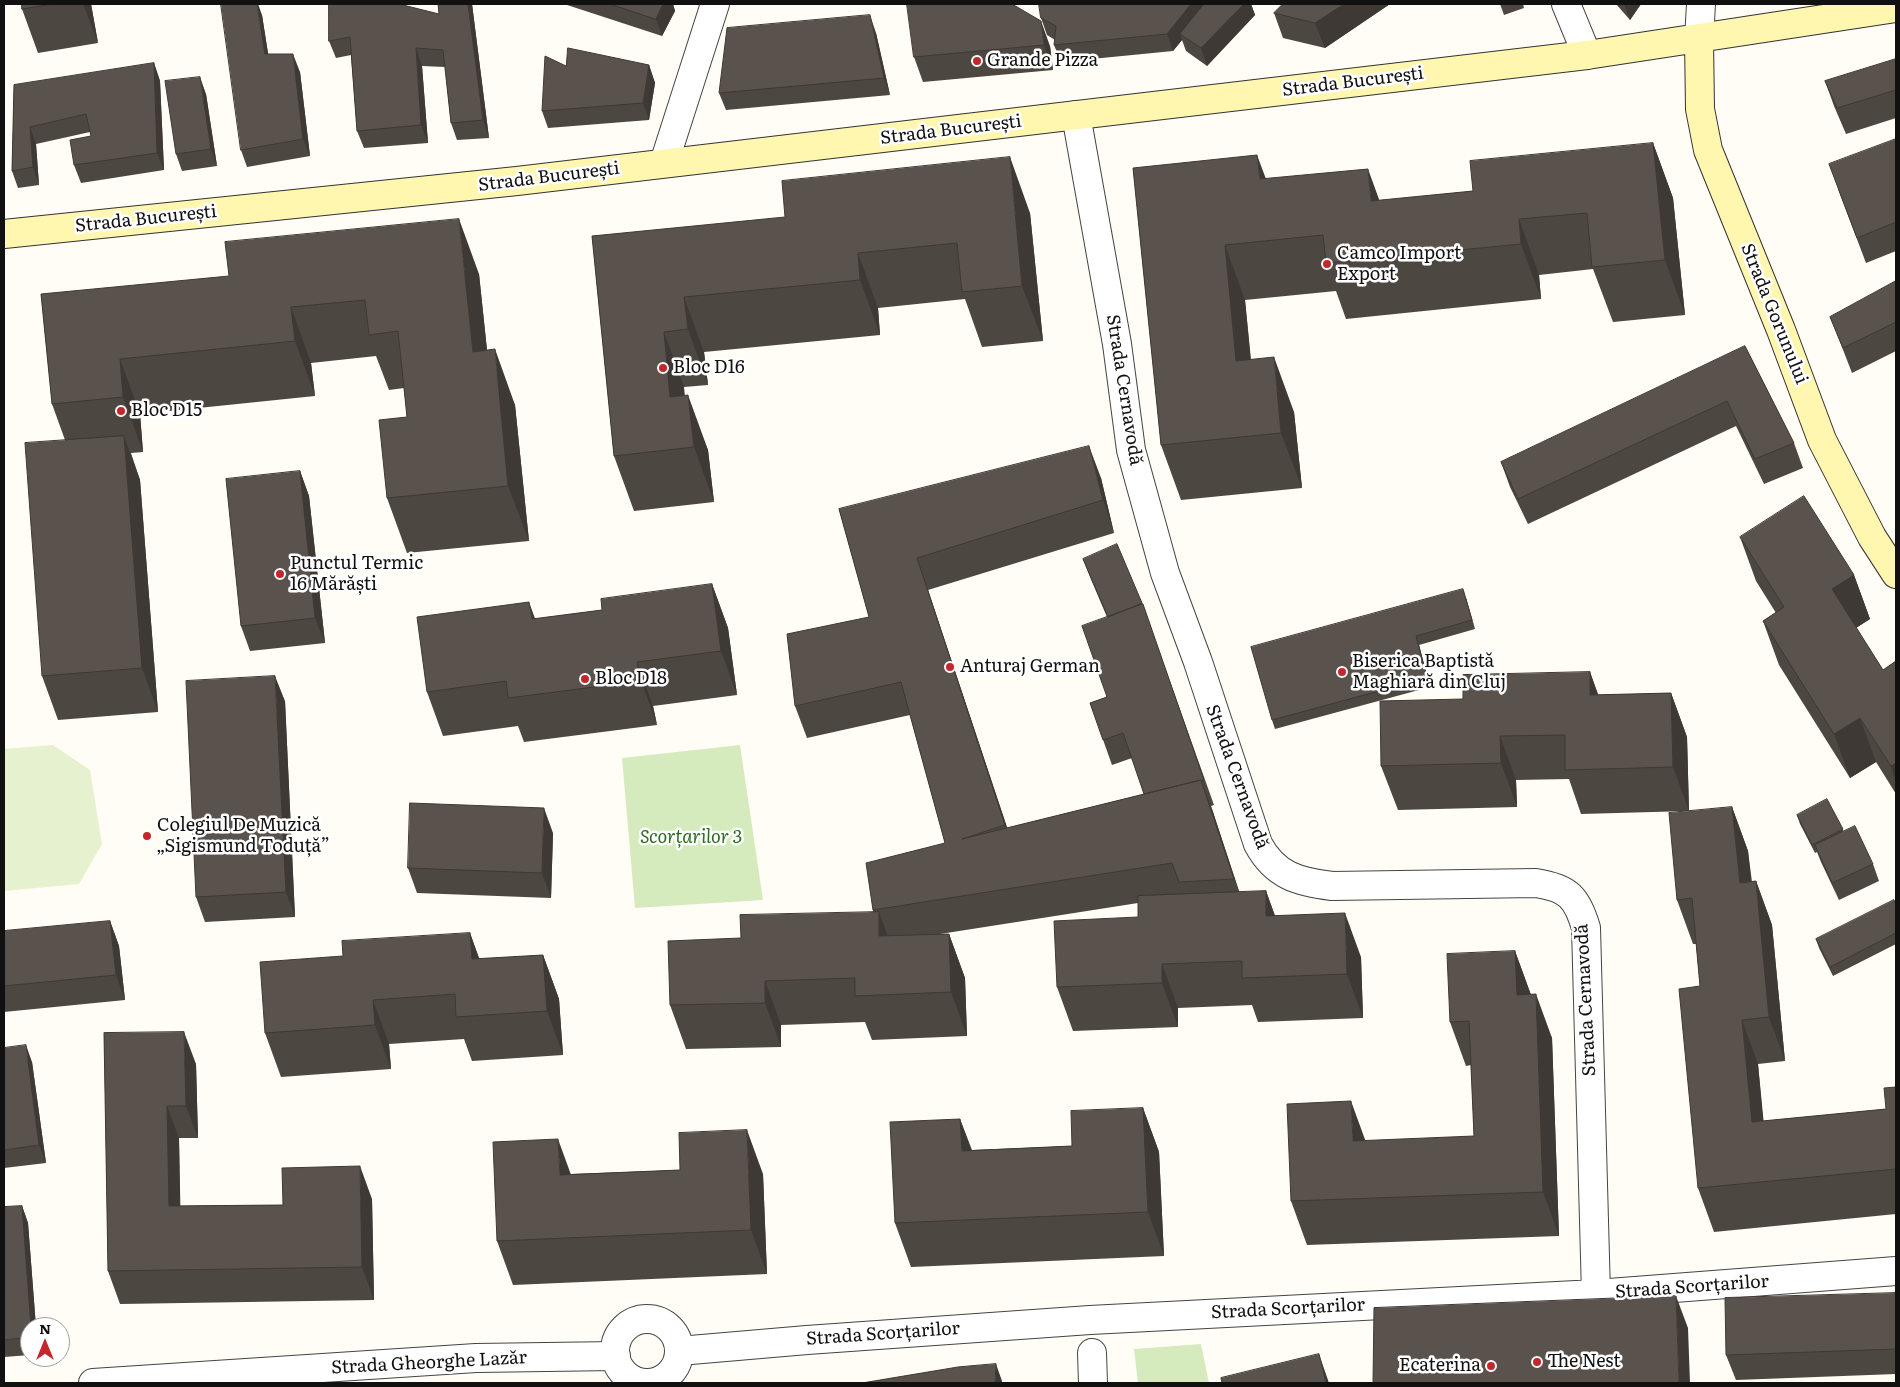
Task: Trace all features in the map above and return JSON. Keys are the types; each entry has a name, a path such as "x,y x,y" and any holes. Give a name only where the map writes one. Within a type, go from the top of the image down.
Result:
{"main road":[{"name":"Strada București","path":"4,234 517,181 1587,55 1896,8"},
{"name":"Strada Gorunului","path":"1699,39 1700,109 1708,150 1781,330 1822,440 1872,536 1896,574"}],"street":[{"path":"664,163 714,4"},
{"path":"1566,4 1587,55"},
{"path":"1699,39 1702,4"},
{"name":"Strada Cernavodă","path":"1076,115 1117,344 1130,450 1165,573 1198,662 1262,853 1285,874 1307,882 1332,886 1536,883 1554,886 1570,895 1580,908 1586,928 1596,1294"},
{"name":"Strada Scorțarilor","path":"679,1351 797,1340 1090,1320 1596,1294 1896,1271"},
{"path":"645,1320 656,1320 669,1328 677,1341 679,1351 674,1370 667,1377 649,1383 640,1382 624,1373 618,1365 616,1346 620,1335 626,1327 645,1320"},
{"path":"1092,1353 1093,1383"},
{"name":"Strada Gheorghe Lazăr","path":"93,1383 450,1360 616,1356"}],"green space":[{"path":"53,745 90,770 102,844 79,884 4,891 4,749"},
{"name":"Scorțarilor 3","path":"740,745 763,900 635,908 622,758"},
{"path":"1201,1344 1209,1383 1138,1383 1134,1349"}],"building":[{"path":"22,4 53,4 22,9"},
{"path":"221,4 257,4 265,54 293,54 303,139 241,150"},
{"path":"329,4 399,4 439,14 438,4 468,4 483,120 451,123 443,50 416,48 421,125 357,131 350,37 329,41"},
{"path":"610,4 663,4 656,19"},
{"path":"907,4 1012,4 1041,21 1044,45 914,57"},
{"path":"1039,4 1191,4 1167,34 1054,45 1056,26 1041,18"},
{"path":"1204,4 1244,4 1201,48 1180,34"},
{"path":"1283,4 1344,4 1315,23 1274,13"},
{"path":"870,15 884,78 719,93 727,28"},
{"path":"568,48 649,65 643,103 542,111 545,56 566,66"},
{"path":"1896,59 1896,90 1837,108 1825,81"},
{"path":"154,63 157,153 74,165 70,140 91,136 86,114 30,127 33,167 12,171 14,85"},
{"path":"200,77 211,149 176,154 165,81"},
{"path":"1896,139 1896,222 1857,238 1829,164"},
{"path":"1653,143 1665,260 1592,267 1587,213 1519,219 1521,244 1326,263 1323,235 1225,245 1236,361 1274,357 1281,433 1161,445 1133,168 1257,155 1260,179 1368,169 1371,201 1473,191 1470,161"},
{"path":"1010,157 1022,286 962,292 957,243 858,253 860,280 684,297 688,329 664,332 670,397 688,395 694,447 614,456 592,236 785,217 782,181"},
{"path":"459,219 473,352 495,349 508,486 387,498 379,420 407,417 398,331 369,335 365,300 291,307 295,341 120,359 123,397 52,404 41,294 229,276 225,242"},
{"path":"1896,281 1896,322 1843,348 1830,317"},
{"path":"1745,346 1794,443 1755,459 1727,401 1518,499 1501,462"},
{"path":"124,436 142,668 42,676 25,443"},
{"path":"1089,446 1103,500 917,558 1005,825 962,839 1201,780 1234,879 1179,882 1172,863 873,910 866,863 945,843 901,682 795,706 787,634 869,617 839,509"},
{"name":"Punctul Termic 16 Mărăști","path":"300,471 315,618 241,626 226,479"},
{"path":"1804,496 1854,575 1832,589 1883,670 1896,661 1896,763 1891,766 1860,718 1834,734 1763,621 1784,607 1740,537"},
{"path":"1117,544 1142,603 1108,617 1083,559"},
{"path":"712,584 721,651 637,662 641,681 508,698 506,681 427,692 417,617 529,602 532,619 602,610 601,599"},
{"name":"Biserica Baptistă Maghiară din Cluj","path":"1463,589 1472,620 1416,636 1427,678 1272,720 1251,647"},
{"path":"1143,604 1204,780 1144,794 1123,733 1103,740 1090,703 1107,697 1082,626"},
{"path":"1590,672 1590,695 1671,693 1673,767 1565,770 1565,735 1500,736 1501,763 1381,766 1380,701 1463,699 1463,675"},
{"path":"275,676 286,892 196,897 186,681"},
{"path":"1827,799 1843,829 1812,845 1797,815"},
{"path":"410,803 544,808 542,873 408,868"},
{"path":"1732,807 1740,883 1756,881 1769,1017 1742,1020 1752,1122 1886,1109 1884,1088 1896,1087 1896,1169 1698,1188 1679,989 1700,986 1692,898 1677,900 1669,813"},
{"path":"1855,826 1873,864 1832,883 1815,845"},
{"path":"1266,891 1266,916 1345,913 1347,974 1242,978 1242,961 1162,964 1162,983 1057,987 1054,921 1138,917 1138,896"},
{"path":"1894,900 1896,904 1896,933 1830,967 1816,939"},
{"path":"879,912 879,936 949,934 951,992 855,996 855,978 765,981 765,1003 670,1005 668,941 741,938 740,915"},
{"path":"110,921 116,975 4,986 4,931"},
{"path":"470,933 472,959 543,955 547,1011 456,1017 455,994 373,1000 375,1025 265,1033 260,962 343,956 342,941"},
{"path":"1515,951 1517,995 1536,994 1543,1192 1291,1201 1287,1104 1351,1101 1353,1141 1474,1136 1469,1021 1450,1022 1447,954"},
{"path":"184,1032 186,1106 167,1106 169,1206 283,1205 282,1168 360,1166 362,1267 108,1271 104,1033"},
{"path":"26,1045 39,1145 4,1150 4,1048"},
{"path":"1143,1108 1148,1212 895,1223 890,1122 960,1119 962,1151 1072,1146 1071,1111"},
{"path":"747,1130 751,1230 497,1241 493,1142 558,1139 560,1175 680,1170 679,1133"},
{"path":"22,1206 30,1317 20,1317 20,1338 4,1340 4,1207"},
{"path":"1896,1293 1896,1349 1726,1355 1725,1298"},
{"path":"1676,1296 1679,1383 1373,1383 1374,1308"},
{"path":"1319,1354 1326,1383 1222,1383 1221,1378"},
{"path":"996,1364 995,1383 862,1383 958,1367"}],"place":[{"name":"Grande Pizza","path":"977,61"},
{"name":"Camco Import Export","path":"1327,264"},
{"name":"Bloc D16","path":"663,368"},
{"name":"Bloc D15","path":"121,411"},
{"name":"Punctul Termic 16 Mărăști","path":"280,574"},
{"name":"Anturaj German","path":"950,667"},
{"name":"Biserica Baptistă Maghiară din Cluj","path":"1342,672"},
{"name":"Bloc D18","path":"585,679"},
{"name":"Colegiul De Muzică „Sigismund Toduță”","path":"147,836"},
{"name":"The Nest","path":"1537,1362"},
{"name":"Ecaterina","path":"1491,1366"}]}
